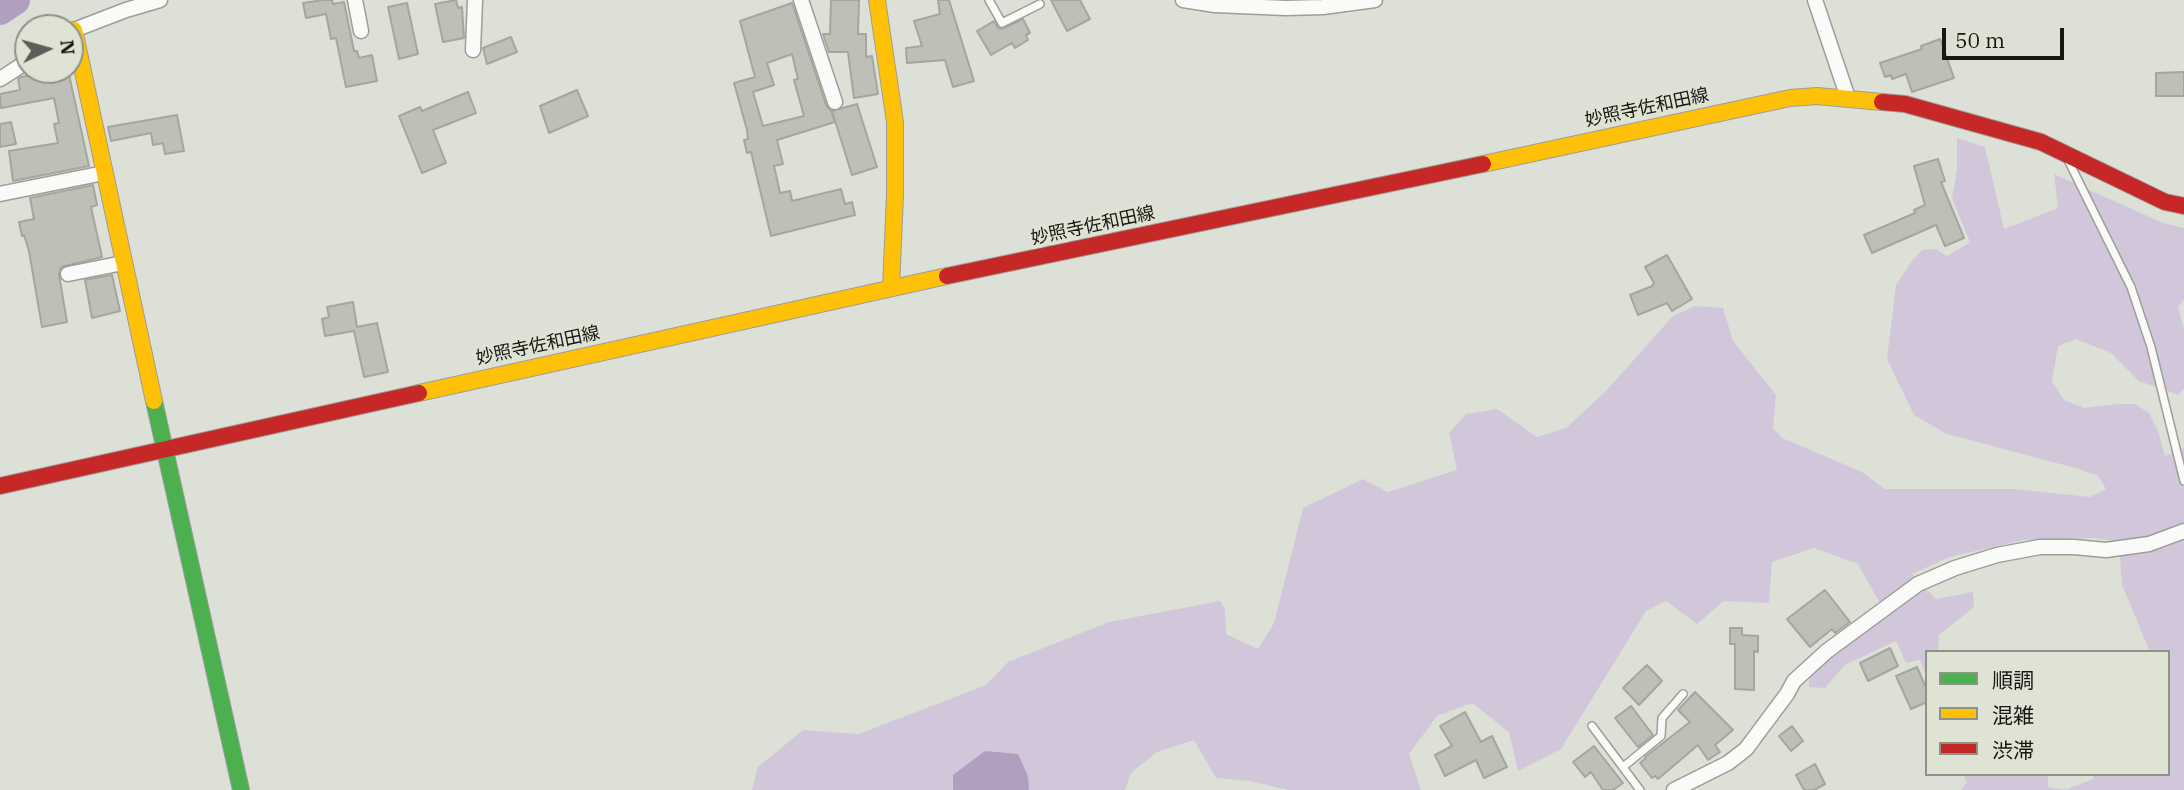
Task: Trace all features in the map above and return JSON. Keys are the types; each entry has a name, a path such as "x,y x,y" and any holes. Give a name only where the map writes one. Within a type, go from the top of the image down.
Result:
{"main road":[{"path":"877,0 895,122 891,288"},
{"path":"84,84 241,790"},
{"name":"妙照寺佐和田線","path":"0,486 891,288 1790,98 1816,96 1905,104 2041,142 2165,202 2184,206"}],"street":[{"path":"84,27 160,0"},
{"path":"355,0 361,31"},
{"path":"473,50 475,0"},
{"path":"801,0 835,102"},
{"path":"1183,0 1214,5 1286,8 1323,7 1374,0"},
{"path":"1815,0 1848,98"},
{"path":"0,194 104,173"},
{"path":"68,274 123,263"},
{"path":"1674,790 1728,763 1746,749 1794,681 1827,651 1918,584 1955,568 1997,555 2040,547 2106,550 2149,544 2184,531"}],"lane":[{"path":"989,0 1002,23 1040,4"},
{"path":"2064,152 2131,286 2151,347 2184,481"},
{"path":"1623,767 1661,736 1662,718 1683,694"},
{"path":"1592,726 1640,790"}],"shaded area":[{"path":"1957,138 1985,147 2004,229 2058,208 2054,174 2163,223 2184,228 2184,299 2178,307 2184,329 2184,388 2179,395 2139,381 2111,353 2076,339 2058,346 2052,381 2064,400 2084,408 2135,404 2149,413 2158,431 2165,456 2184,448 2184,790 2065,790 2093,779 2094,776 2170,776 2170,650 2149,650 2122,585 2119,542 2095,538 2024,540 1950,557 1912,574 1936,599 1973,592 1974,607 1939,635 1938,650 1925,650 1925,673 1920,660 1906,663 1896,641 1845,665 1825,688 1809,687 1809,676 1843,642 1886,614 1858,564 1814,548 1772,562 1769,603 1724,601 1697,624 1666,601 1646,611 1561,749 1518,771 1509,732 1472,703 1437,716 1409,754 1421,790 1288,790 1250,781 1216,778 1194,740 1157,752 1131,773 1125,790 1029,790 1030,788 985,751 970,763 953,790 752,790 758,767 803,730 859,734 986,685 1008,662 1109,622 1220,601 1225,609 1226,634 1258,649 1274,623 1303,508 1363,479 1388,492 1457,470 1449,433 1466,414 1497,409 1537,437 1566,428 1606,391 1673,316 1695,306 1723,308 1733,341 1776,395 1773,428 1782,438 1862,472 1885,489 2015,489 2090,497 2106,489 2098,476 1947,434 1914,415 1887,359 1896,285 1912,261 1922,250 1936,249 1947,256 1970,242 1952,198 1957,170"},
{"path":"985,751 1018,754 1028,776 1029,790 953,790 953,775"},
{"path":"1964,776 2048,776 2048,787 2065,790 1961,790 1967,783"}],"building":[{"path":"332,0 333,4 344,2 354,51 357,51 359,58 372,55 377,81 346,87 336,38 331,39 326,14 306,18 303,3"},
{"path":"456,0 458,8 462,7 464,38 443,42 435,4"},
{"path":"831,0 859,0 858,34 866,34 866,57 872,56 878,94 854,98 848,52 829,52 823,34 830,34"},
{"path":"938,0 949,0 974,81 953,87 945,60 907,63 906,48 922,46 914,21 940,14"},
{"path":"1051,0 1080,0 1090,19 1067,31"},
{"path":"407,3 418,54 399,59 388,7"},
{"path":"792,3 826,105 835,122 777,140 783,164 774,166 780,193 790,191 792,201 841,189 845,204 852,202 855,215 771,236 751,152 747,153 744,140 748,139 747,130 734,83 755,77 740,21","holes":["792,54 798,79 794,80 804,116 763,126 753,92 774,85 767,63"]},
{"path":"1023,19 1030,33 1026,35 1028,40 1015,48 1012,43 991,55 977,31 994,21 998,28 1002,29"},
{"path":"511,37 517,52 487,64 483,48"},
{"path":"1940,39 1954,78 1912,92 1906,74 1892,79 1891,75 1885,77 1880,63 1922,49 1921,46"},
{"path":"2184,72 2184,96 2156,96 2156,73"},
{"path":"19,84 71,84 89,166 13,181 9,151 58,143 54,124 59,123 54,98 1,108 0,94 20,90"},
{"path":"577,90 588,116 549,133 540,106"},
{"path":"468,92 476,113 433,130 446,163 422,173 399,116 420,107 422,111"},
{"path":"857,104 877,167 852,175 832,111"},
{"path":"177,115 184,151 165,154 163,143 153,145 151,133 111,141 108,127"},
{"path":"11,122 16,144 0,147 0,124"},
{"path":"1938,159 1945,181 1941,182 1964,238 1945,246 1936,225 1872,253 1864,235 1915,213 1914,210 1925,205 1914,166"},
{"path":"93,185 97,205 91,207 102,257 61,267 59,275 67,322 42,327 29,251 19,222 34,219 30,198"},
{"path":"1667,255 1692,299 1672,311 1667,303 1638,315 1630,295 1652,286 1654,283 1645,267"},
{"path":"112,275 120,311 92,318 85,280"},
{"path":"353,302 357,327 377,323 388,372 364,377 354,331 325,336 322,319 329,317 327,307"},
{"path":"1825,590 1850,622 1835,633 1832,629 1810,647 1787,619"},
{"path":"1730,628 1742,628 1742,635 1758,636 1758,652 1754,651 1754,690 1735,689 1735,644 1730,644"},
{"path":"1890,648 1898,666 1868,681 1860,663"},
{"path":"1647,665 1662,681 1639,705 1623,688"},
{"path":"1917,667 1925,685 1925,703 1911,709 1896,676"},
{"path":"1695,692 1733,730 1715,745 1720,752 1708,760 1698,745 1658,779 1655,776 1652,778 1640,763 1690,722 1678,710"},
{"path":"1631,706 1653,735 1638,747 1615,718"},
{"path":"1465,712 1481,742 1492,736 1507,767 1484,778 1476,760 1445,776 1435,755 1452,746 1440,726"},
{"path":"1792,726 1803,741 1791,751 1779,736"},
{"path":"1594,746 1623,783 1613,790 1603,790 1591,772 1585,777 1573,762"},
{"path":"1815,764 1825,784 1814,790 1804,790 1796,775"}],"waterway":[{"path":"0,10 15,0"}],"traffic: fast":[{"path":"154,401 241,790"}],"traffic: slow":[{"path":"877,0 895,122 891,288"},
{"path":"84,76 154,401"},
{"path":"1483,164 1790,98 1817,96 1882,102"},
{"path":"419,393 947,276"}],"traffic: jam":[{"path":"1882,102 1905,104 2041,142 2165,202 2184,206"},
{"path":"947,276 1483,164"},
{"path":"0,486 419,393"}]}
